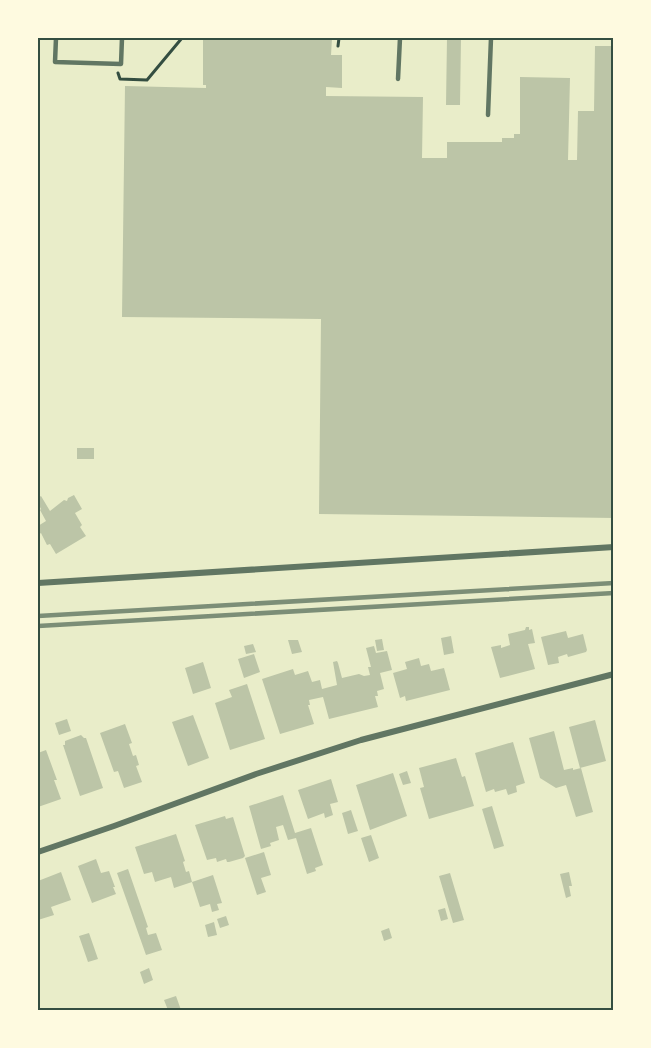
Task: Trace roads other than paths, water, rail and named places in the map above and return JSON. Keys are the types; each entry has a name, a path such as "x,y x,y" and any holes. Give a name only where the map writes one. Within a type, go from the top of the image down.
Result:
{"street":[{"path":"38,583 614,547"},
{"path":"38,852 256,774 361,740 614,674"}],"lane":[{"path":"56,38 55,62 115,64 121,64 122,38"},
{"path":"398,79 400,38"},
{"path":"488,115 491,38"}],"railway":[{"path":"38,616 614,583"},
{"path":"38,626 614,593"}]}
